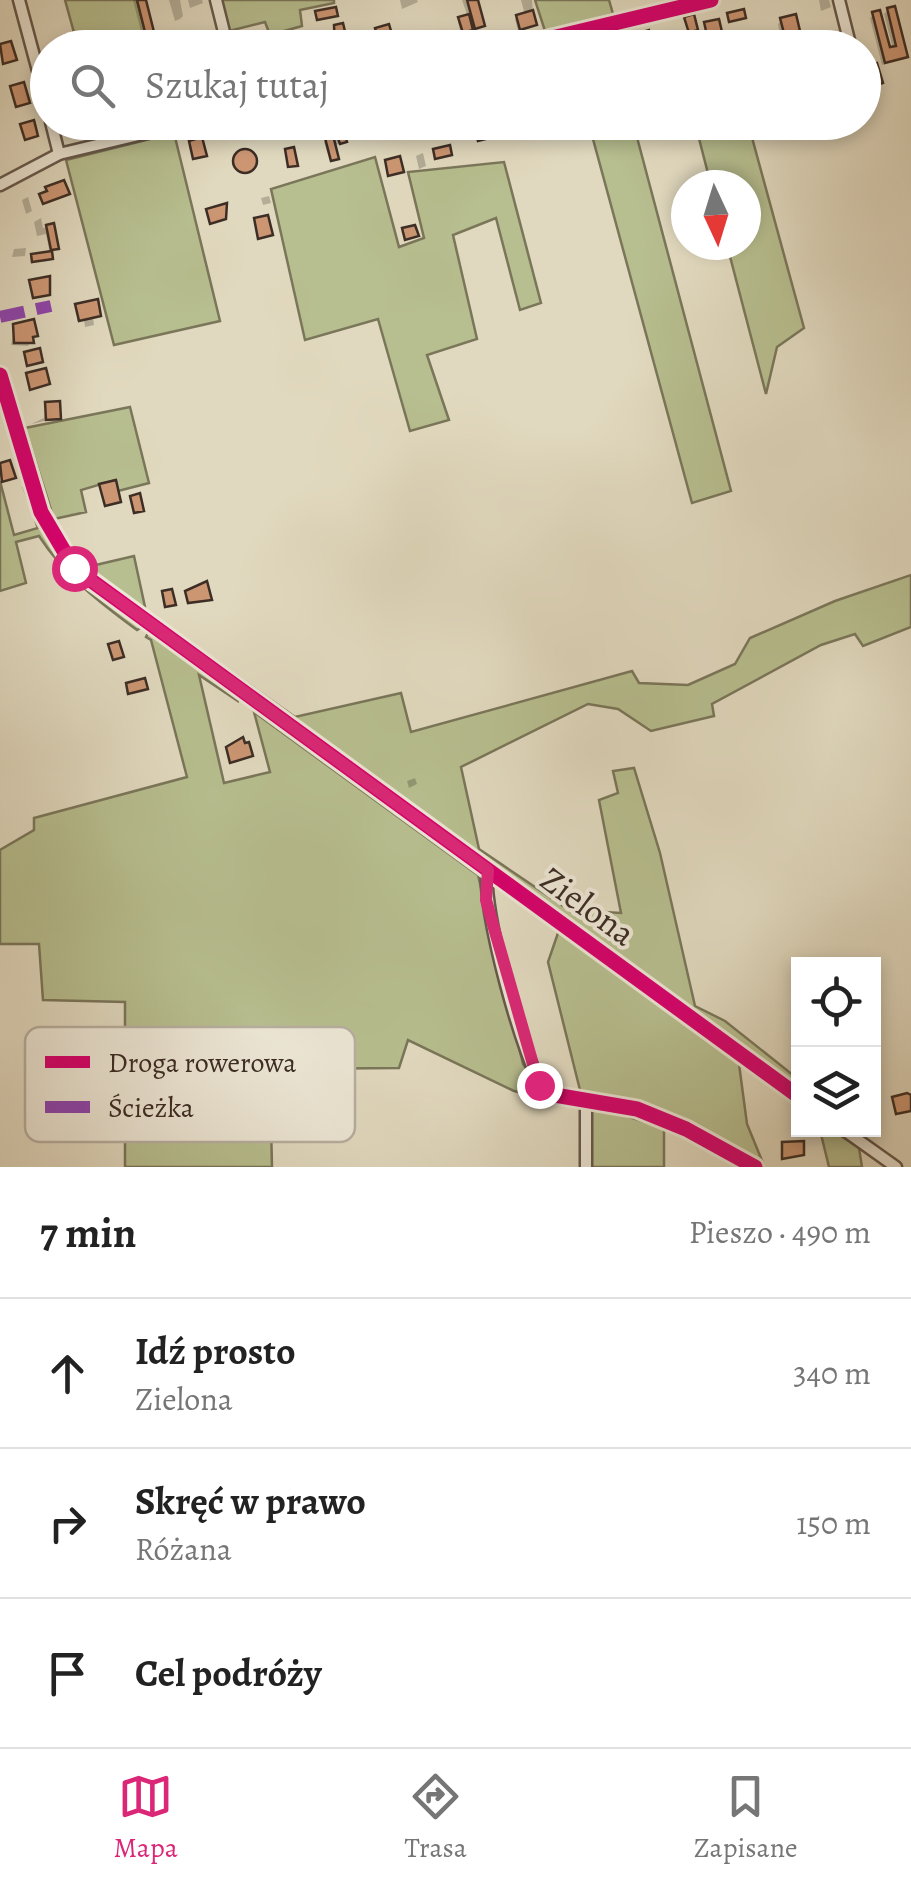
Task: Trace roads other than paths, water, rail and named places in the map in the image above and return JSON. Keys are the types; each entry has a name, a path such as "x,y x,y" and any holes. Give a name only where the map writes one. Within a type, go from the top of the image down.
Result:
{"street":[{"path":"19,0 30,41"},
{"path":"216,0 224,30"},
{"path":"585,30 711,0"},
{"path":"839,0 847,30"},
{"path":"56,140 59,154"},
{"path":"0,186 59,154 118,140"},
{"name":"Zielona","path":"0,375 42,512 74,568 791,1091"},
{"path":"488,870 484,883 491,919 530,1067 546,1093"},
{"path":"530,1091 586,1099 659,1117 755,1167"},
{"path":"586,1099 586,1167"},
{"path":"854,1137 896,1167"}]}
